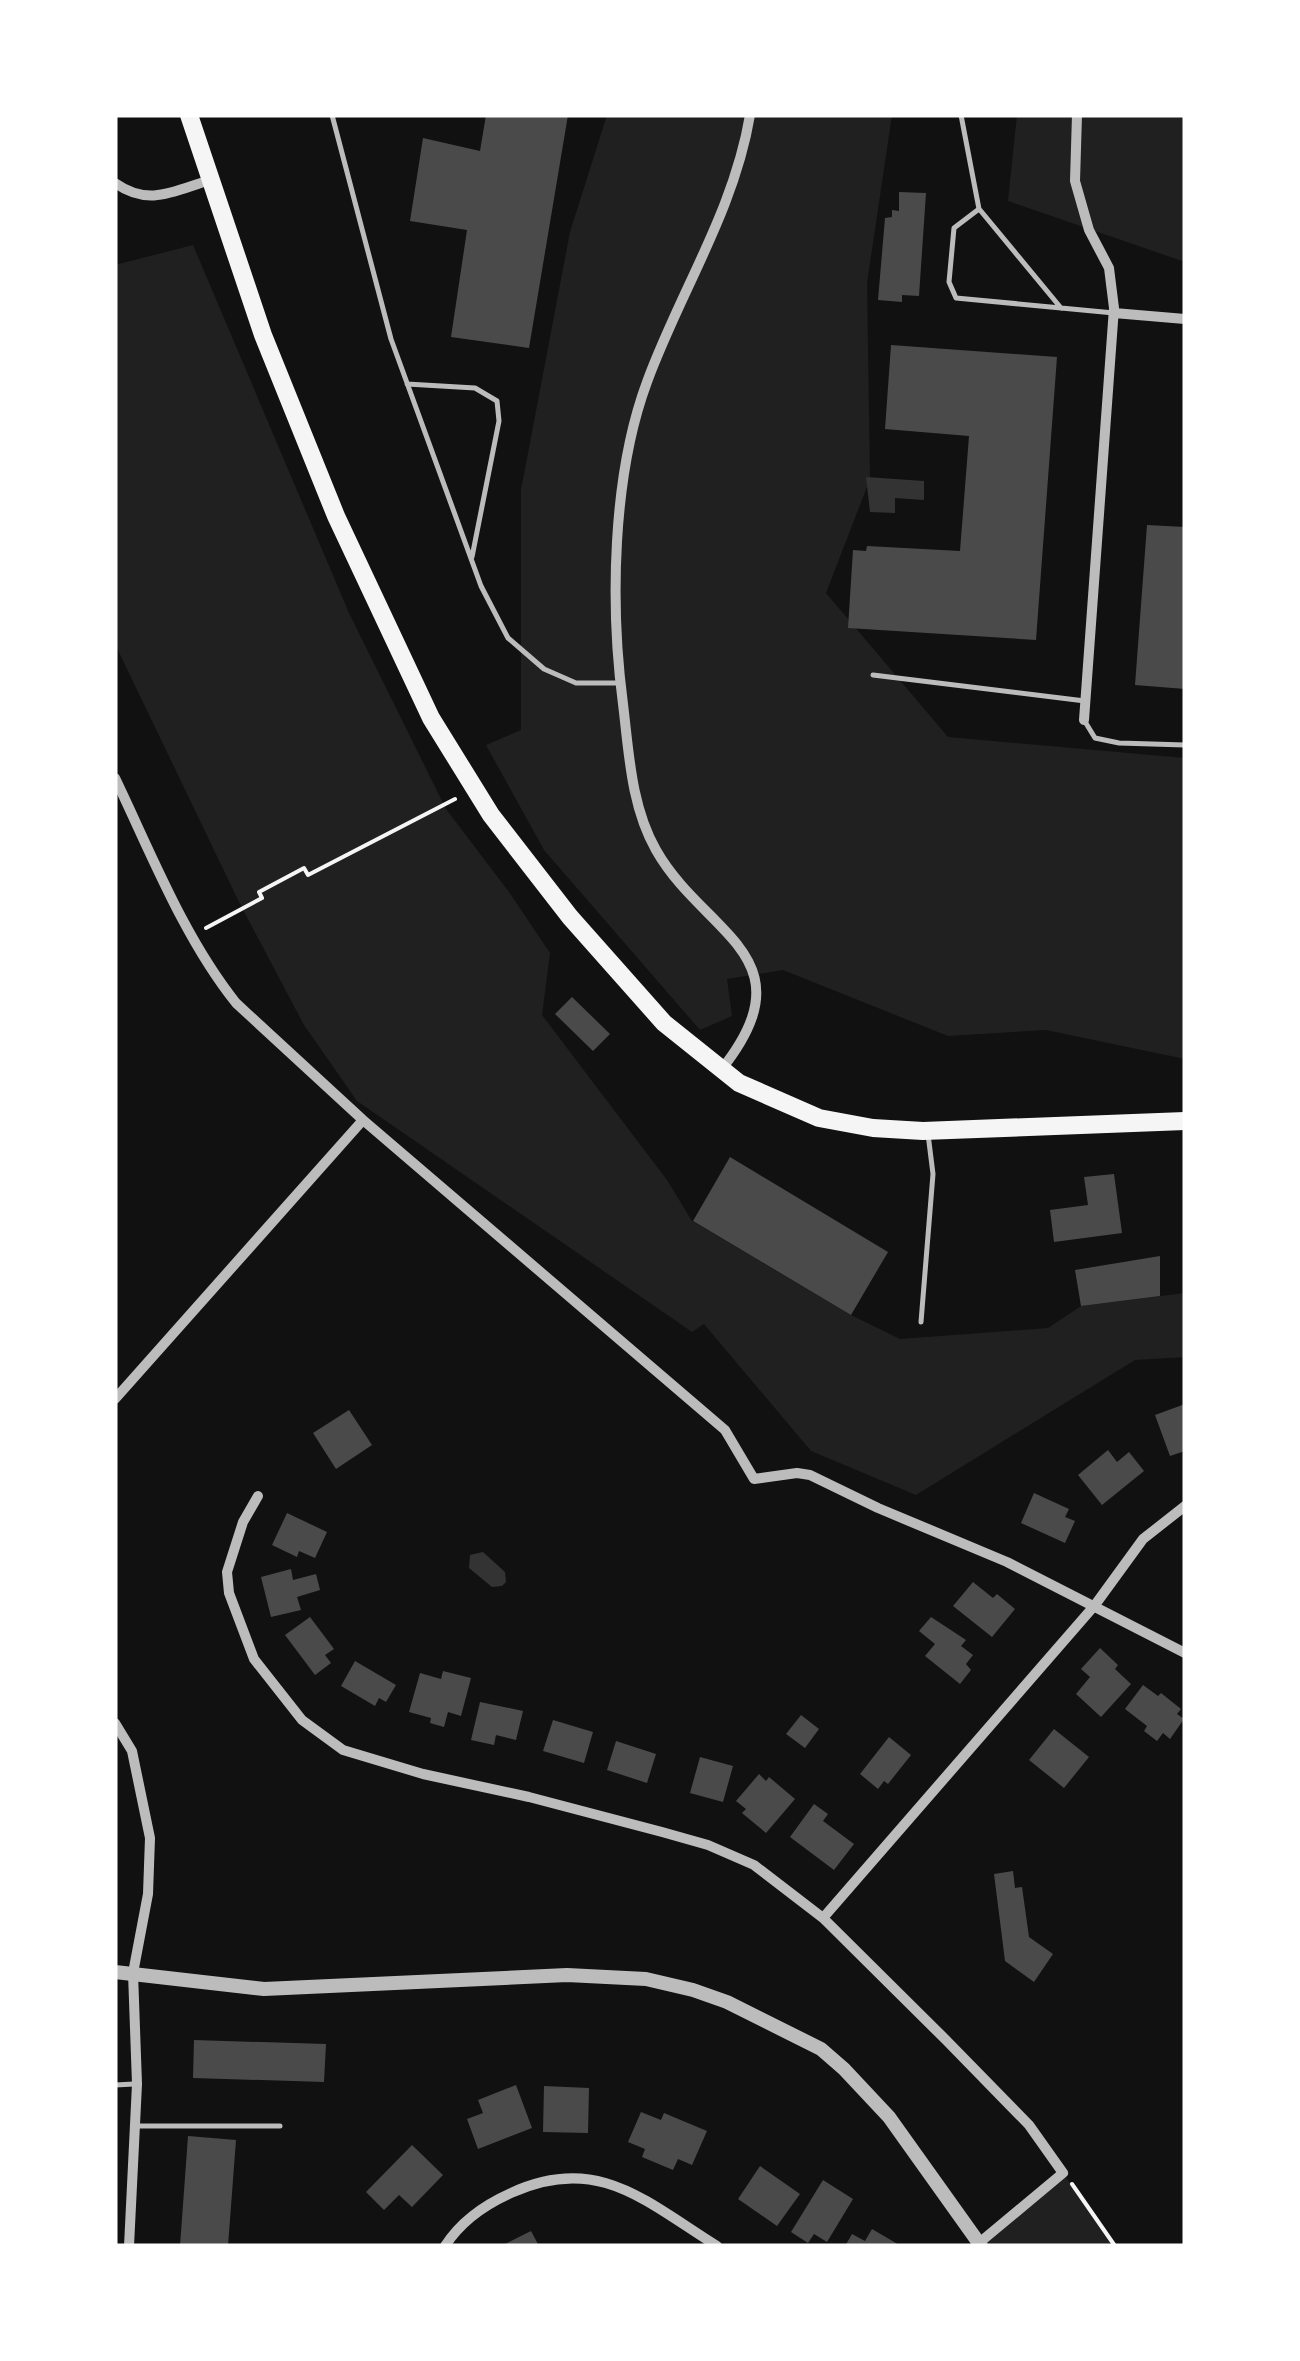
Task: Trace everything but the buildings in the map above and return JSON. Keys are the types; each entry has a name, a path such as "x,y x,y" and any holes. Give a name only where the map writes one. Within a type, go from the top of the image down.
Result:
{"main road":[{"path":"188,115 263,336 336,516 430,718 514,845 664,1023 739,1083 818,1118 873,1128 928,1130 1185,1121"}],"street":[{"path":"720,1071 741,1046 754,1008 753,974 745,952 684,888 656,850 636,799 620,683 614,602 624,478 635,422 647,382 715,232 750,115"},
{"path":"1077,115 1074,181 1089,230 1109,268 1114,314 1084,720"},
{"path":"115,184 132,196 154,197 210,180"},
{"path":"1114,314 1185,319"},
{"path":"115,778 193,935 219,982 236,1003 363,1120 725,1430 754,1480 797,1473 810,1476 1008,1562 1185,1653"},
{"path":"115,1399 363,1120"},
{"path":"115,1972 264,1989 568,1975 646,1979 727,2002 820,2049 889,2118 981,2244 1063,2172 1029,2124 823,1918 754,1865 708,1846 530,1797 422,1774 343,1750 321,1736 302,1720 254,1659 229,1593 227,1572 243,1522 258,1496"},
{"path":"823,1918 1094,1604 1142,1539 1185,1506"},
{"path":"115,1724 132,1751 150,1838 148,1894 133,1973 137,2084 129,2246"},
{"path":"445,2246 458,2227 493,2201 548,2178 572,2177 614,2184 641,2196 717,2246"}],"lane":[{"path":"332,115 391,339 481,586 508,638 544,668 576,682 620,683"},
{"path":"961,115 979,209 1061,308"},
{"path":"979,209 954,228 949,282 956,298 1114,314"},
{"path":"407,384 475,388 498,401 499,421 472,559"},
{"path":"874,674 1085,701"},
{"path":"1084,720 1095,738 1119,744 1185,745"},
{"path":"922,1322 932,1174 928,1130"},
{"path":"115,2085 137,2084"},
{"path":"135,2126 280,2126"}],"path":[{"path":"193,935 262,898 259,892 304,868 308,875 474,789"},
{"path":"1063,2172 1115,2246"}],"shaded area":[{"path":"607,115 892,115 867,283 870,479 826,593 948,737 1185,758 1185,1059 1046,1030 948,1036 783,970 727,979 732,1016 700,1030 544,850 486,745 521,730 521,490 570,232"},
{"path":"1017,115 1185,115 1185,262 1008,201"},
{"path":"193,245 349,613 446,809 550,953 542,1015 667,1180 692,1221 851,1315 900,1339 1048,1328 1081,1306 1185,1293 1185,1357 1135,1360 916,1495 811,1451 704,1324 692,1332 357,1101 304,1025 239,902 115,644 115,265"},
{"path":"866,477 924,481 924,500 895,498 895,513 870,512"},
{"path":"483,1552 505,1572 506,1582 502,1586 492,1587 469,1568 470,1555"},
{"path":"1063,2173 1115,2246 981,2246"}]}
